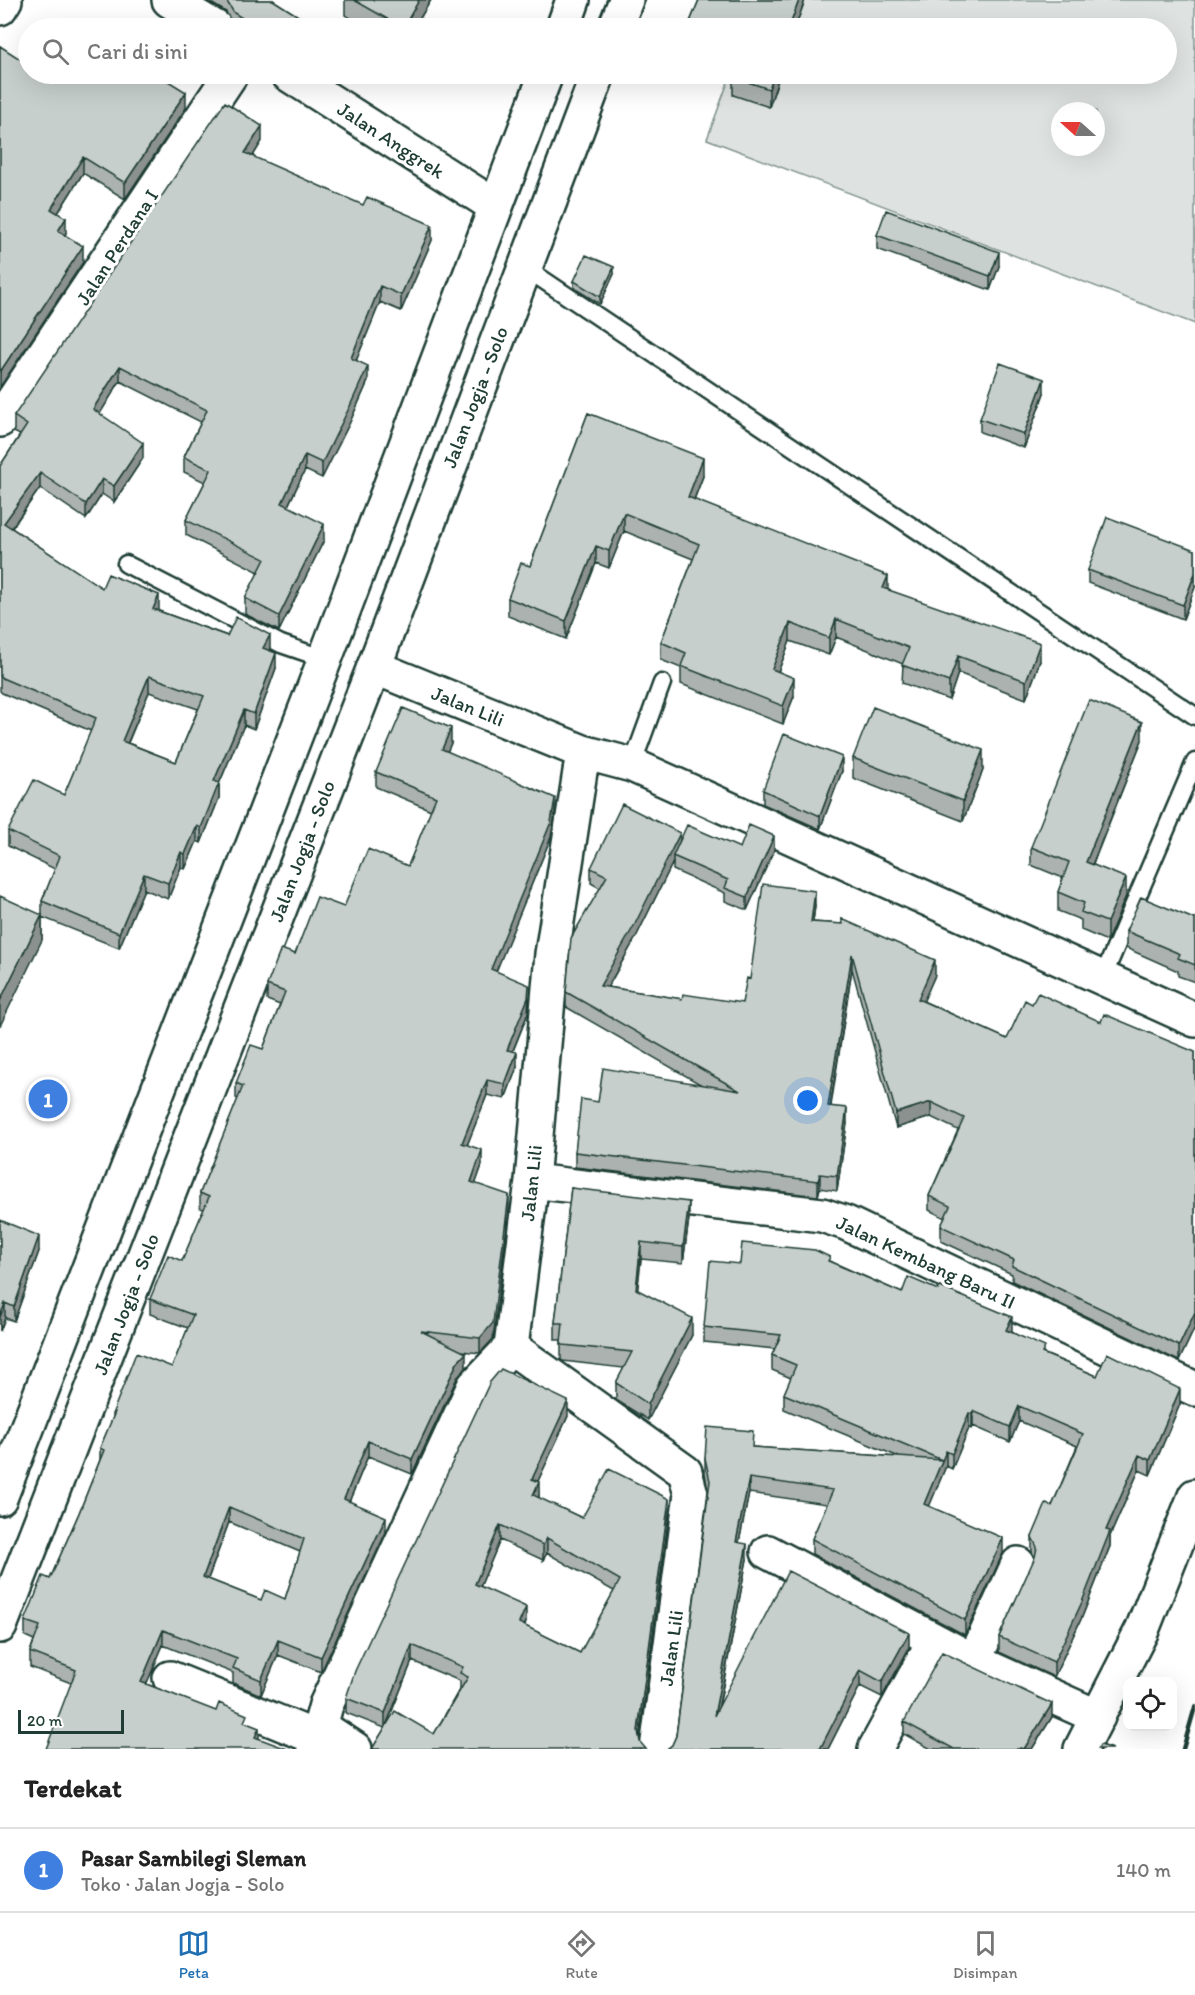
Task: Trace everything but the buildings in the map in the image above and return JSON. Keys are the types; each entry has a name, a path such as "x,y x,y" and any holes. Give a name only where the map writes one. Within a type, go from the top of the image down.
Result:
{"main road":[{"path":"0,8 5,0"},
{"path":"170,0 200,18"},
{"path":"567,18 573,0"},
{"path":"619,18 626,0"},
{"name":"Jalan Perdana I","path":"0,420 224,84"},
{"name":"Jalan Anggrek","path":"304,84 495,206"},
{"path":"0,1498 325,659 542,84"},
{"name":"Jalan Jogja - Solo","path":"0,1626 374,668 594,84"},
{"name":"Jalan Lili","path":"374,668 584,752 552,954 532,1181 511,1347 685,1472 692,1494 657,1749"},
{"path":"584,752 632,765 1195,1020"},
{"name":"Jalan Kembang Baru II","path":"532,1181 822,1215 846,1223 1195,1389"},
{"path":"317,1738 326,1705 474,1386 511,1347"},
{"path":"1081,1749 1142,1630 1195,1496"},
{"path":"768,1552 974,1661 1098,1717"},
{"path":"974,1661 1018,1564"},
{"path":"875,1749 934,1641"},
{"path":"170,1678 317,1738 355,1749"}],"lane":[{"path":"524,267 1195,716"},
{"path":"126,564 280,644 325,659"},
{"path":"632,765 662,683"},
{"path":"1102,979 1195,762"}],"shaded area":[{"path":"759,0 1195,0 1195,324 707,139 727,84 1177,84 1177,18 752,18"}],"railway":[{"path":"1183,1749 1195,1707"}],"place":[{"name":"Pasar Sambilegi Sleman","path":"48,1099"}]}
